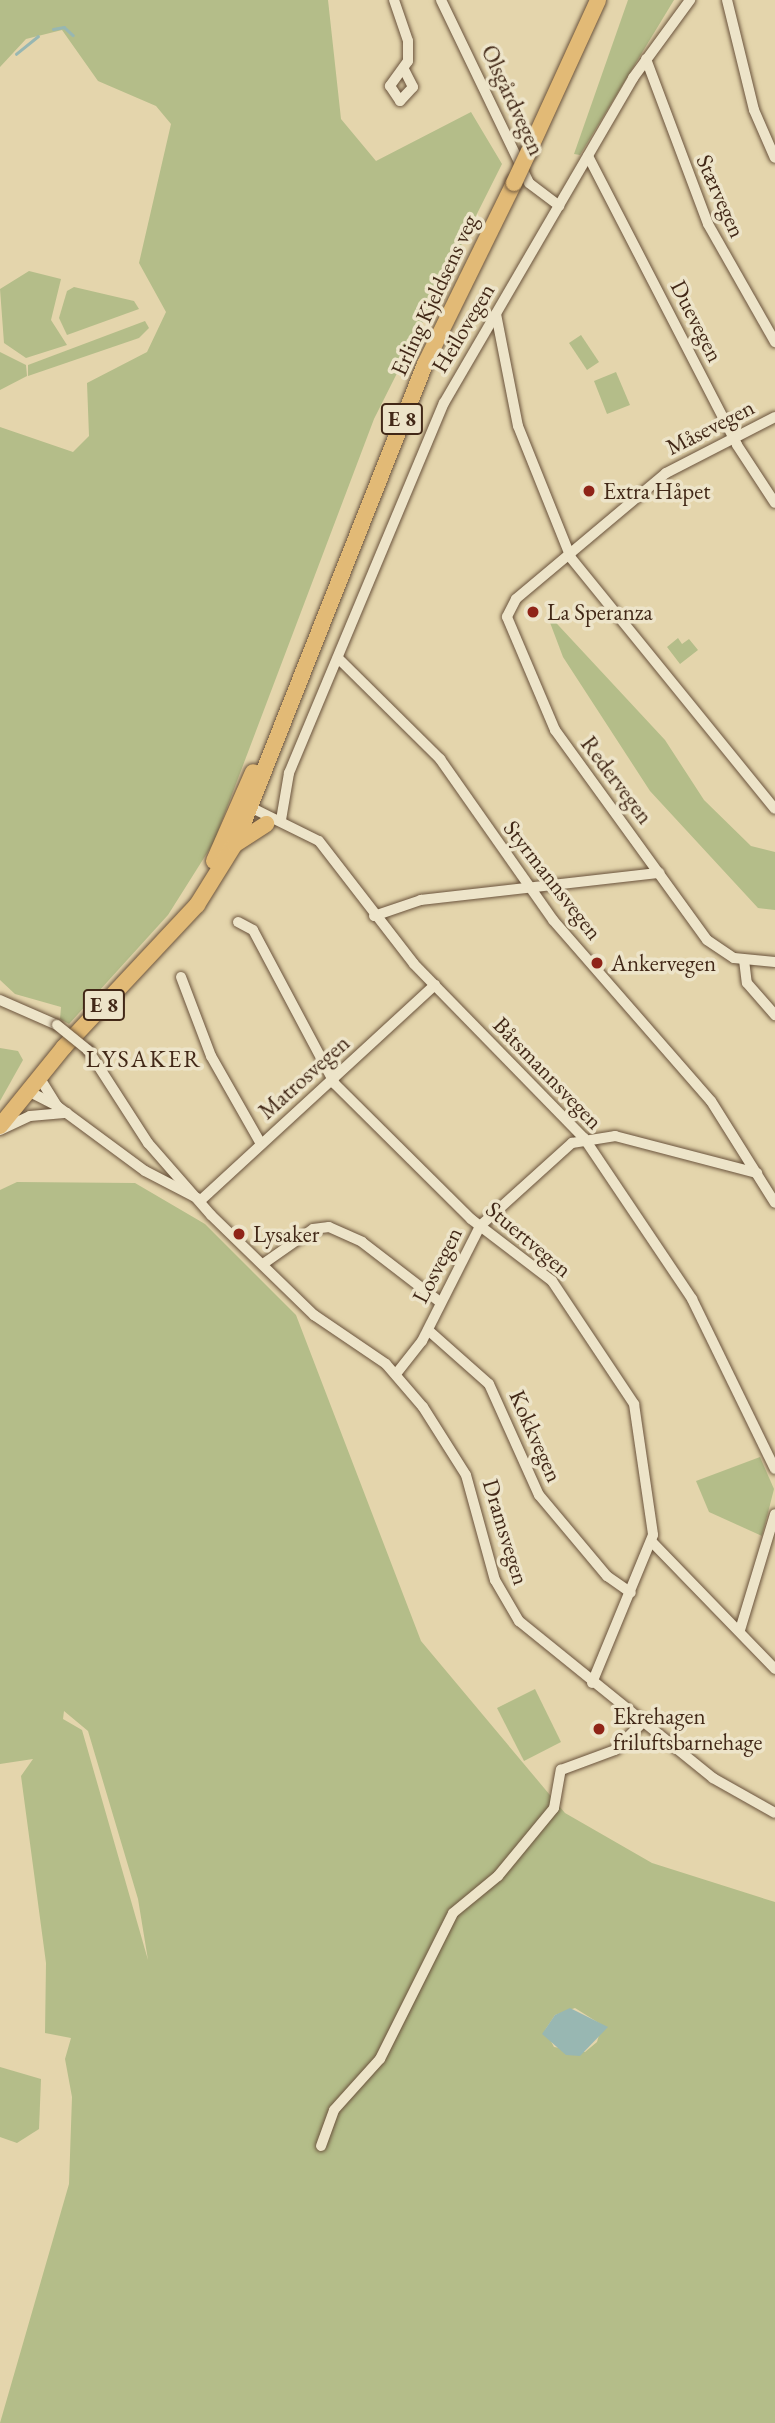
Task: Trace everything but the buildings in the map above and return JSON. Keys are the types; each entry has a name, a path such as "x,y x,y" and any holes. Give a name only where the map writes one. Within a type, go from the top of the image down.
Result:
{"highway":[{"name":"Erling Kjeldsens veg","path":"0,1128 39,1077 177,926 235,844 425,364 529,152 595,3"},
{"name":"Erling Kjeldsens veg","path":"177,926 247,808"},
{"name":"E 8","path":"235,844 274,822"}],"street":[{"path":"394,0 407,33 404,69"},
{"name":"Olsgårdvegen","path":"441,0 529,183 559,206"},
{"name":"Heilovegen","path":"274,822 289,773 440,411 646,59 690,0"},
{"path":"727,0 754,110 775,158"},
{"name":"Stærvegen","path":"646,59 704,214 775,342"},
{"name":"Duevegen","path":"588,156 734,436 775,503"},
{"path":"496,314 517,426 571,558 775,808"},
{"name":"Måsevegen","path":"571,558 666,473 775,417"},
{"name":"Redervegen","path":"571,558 516,598 508,622 555,730 707,940 744,960"},
{"name":"Styrmannsvegen","path":"338,658 431,748 528,887 711,1101 775,1203"},
{"name":"Båtsmannsvegen","path":"247,808 319,841 374,916 435,985 584,1138 692,1299 775,1469"},
{"path":"374,916 407,902 659,873"},
{"name":"Stuertvegen","path":"238,922 253,930 333,1078 480,1226 552,1281 629,1392 644,1440 652,1542 592,1683"},
{"path":"775,962 744,960 747,983 775,1015"},
{"path":"181,977 211,1056 261,1144"},
{"name":"Matrosvegen","path":"201,1200 435,985"},
{"name":"Dramsvegen","path":"0,1000 57,1025 88,1050 148,1143 201,1200 314,1315 396,1374 461,1462 495,1580 511,1611 642,1723 723,1784 775,1813"},
{"name":"Dramsvegen","path":"39,1077 57,1106"},
{"name":"Dramsvegen","path":"28,1091 57,1106 145,1171 201,1200"},
{"path":"0,1128 30,1116 67,1113"},
{"name":"Losvegen","path":"396,1374 428,1330 480,1226 551,1157 584,1138 627,1138 757,1173"},
{"path":"263,1264 313,1229 329,1227 362,1242 440,1302"},
{"name":"Kokkvegen","path":"428,1330 489,1384 539,1495 607,1576 631,1593"},
{"path":"740,1630 775,1514"},
{"path":"652,1542 775,1669"},
{"path":"321,2146 334,2110 380,2059 453,1913 498,1876 554,1808 561,1770 615,1751 642,1723"}],"green space":[{"path":"0,0 328,0 341,119 376,161 471,112 502,164 374,419 214,842 168,915 69,1024 60,1019 61,1007 15,994 0,980 0,427 73,452 89,436 87,383 147,352 166,312 139,263 171,124 156,106 98,81 62,30 26,39 0,67"},
{"path":"628,0 674,0 580,155 574,154"},
{"path":"29,271 61,279 51,320 67,345 26,358 4,343 0,289"},
{"path":"74,287 134,301 139,309 67,335 59,318 67,291"},
{"path":"145,321 149,328 139,338 28,376 28,365"},
{"path":"581,335 599,362 587,370 569,343"},
{"path":"0,352 26,365 27,376 0,390"},
{"path":"616,372 630,405 607,414 594,381"},
{"path":"546,612 665,740 704,800 751,846 775,852 775,910 758,908 650,791 563,657"},
{"path":"678,638 682,644 689,639 698,650 680,664 667,647"},
{"path":"0,1048 18,1051 23,1060 0,1101"},
{"path":"17,1182 135,1183 205,1224 296,1315 421,1641 565,1813 652,1863 775,1902 775,2423 0,2423 69,2184 72,2097 65,2059 71,2038 45,2033 46,1963 21,1776 33,1759 0,1764 0,1190","holes":["64,1711 88,1731 138,1899 148,1960 82,1730 63,1719","575,2008 602,2025 597,2042 585,2052 554,2047 545,2030 555,2015"]},
{"path":"760,1457 774,1489 762,1536 709,1512 696,1481"},
{"path":"535,1689 561,1742 524,1761 497,1708"},
{"path":"0,2067 41,2079 39,2129 17,2143 0,2137"}],"water":[{"path":"570,2008 608,2027 580,2056 566,2055 542,2034 555,2015"}],"waterway":[{"path":"53,29 64,27 73,35"},
{"path":"16,54 38,36"}],"place":[{"name":"Extra Håpet","path":"589,491"},
{"name":"La Speranza","path":"533,612"},
{"name":"Ankervegen","path":"597,963"},
{"name":"Lysaker","path":"239,1234"},
{"name":"Ekrehagen friluftsbarnehage","path":"599,1729"}],"district":[{"name":"LYSAKER","path":"144,1059"}]}
